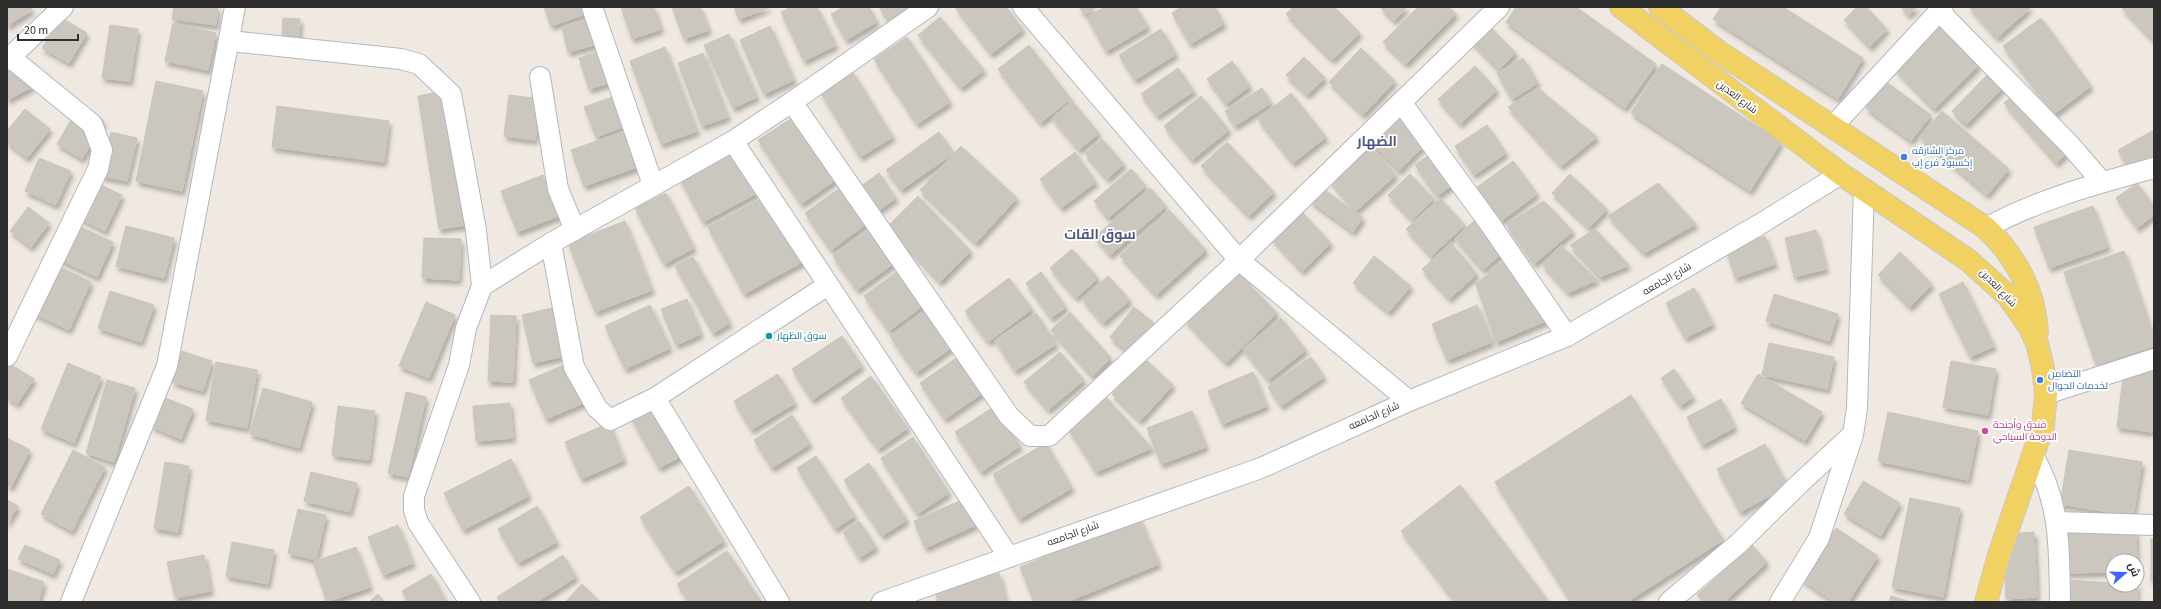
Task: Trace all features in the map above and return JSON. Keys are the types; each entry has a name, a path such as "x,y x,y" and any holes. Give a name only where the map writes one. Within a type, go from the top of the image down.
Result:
{"main road":[{"name":"شارع العدين","path":"1621,7 1841,174 1968,260 1990,277 2019,310 2037,343"},
{"name":"شارع العدين","path":"1660,7 1719,52 1986,228 2010,255 2027,287 2036,324 2037,343"},
{"path":"1986,602 1999,555 2034,457 2043,426 2046,394 2043,368 2037,343"}],"street":[{"path":"7,356 98,169 102,150 92,124 9,59 63,7"},
{"path":"71,602 167,366 230,41 235,7"},
{"path":"592,7 653,186"},
{"path":"482,286 552,243 732,141 792,102 928,7"},
{"path":"1023,7 1239,260 1409,401"},
{"path":"792,102 1008,416 1030,436 1048,436 1239,260 1499,7"},
{"path":"1833,126 1941,9 2070,145 2102,182"},
{"path":"230,41 401,59 419,64 452,94 476,230 482,286 466,328 458,365 414,496 414,510 418,523 470,602"},
{"path":"540,77 558,189 575,230"},
{"path":"1401,102 1490,224 1567,336"},
{"path":"732,141 1009,557"},
{"path":"1986,228 2011,215 2051,198 2154,168"},
{"name":"شارع الجامعه","path":"882,602 1261,468 1409,401 1567,336 1762,223 1841,174"},
{"path":"1780,602 1819,538 1853,435 1857,408 1864,189"},
{"path":"552,243 574,367 597,408 610,420 655,398 828,284"},
{"path":"2046,394 2154,359"},
{"path":"655,398 779,602"},
{"path":"1669,602 1738,544 1798,484 1853,435"},
{"path":"2034,457 2049,488 2058,522 2060,602"},
{"path":"2058,522 2154,525"}],"building":[{"path":"7,7 31,7 32,10 7,26"},
{"path":"174,7 218,7 216,25 172,19"},
{"path":"544,7 586,7 588,13 551,26"},
{"path":"621,7 654,7 661,29 632,39"},
{"path":"672,7 700,7 709,30 684,39"},
{"path":"734,7 768,7 768,8 739,19"},
{"path":"791,7 817,7 836,45 804,61 781,12"},
{"path":"844,7 869,7 877,22 846,40 831,14"},
{"path":"879,7 908,7 888,21"},
{"path":"955,7 1006,7 1023,29 991,54"},
{"path":"1079,7 1096,7 1085,15"},
{"path":"1105,7 1136,7 1148,27 1106,51 1087,17"},
{"path":"1181,7 1215,7 1224,24 1190,44 1172,13"},
{"path":"1293,7 1334,7 1360,33 1332,60 1286,14"},
{"path":"1380,7 1407,7 1394,21"},
{"path":"1418,7 1449,7 1456,14 1406,64 1383,42"},
{"path":"1516,7 1576,7 1656,64 1625,108 1506,22"},
{"path":"1721,7 1783,7 1863,58 1838,99 1713,19"},
{"path":"1857,7 1866,7 1887,29 1870,47 1844,20"},
{"path":"1901,7 1917,7 1908,15"},
{"path":"1969,7 2030,7 2030,8 1997,38"},
{"path":"2121,7 2154,7 2154,41"},
{"path":"60,17 87,33 69,63 42,48"},
{"path":"940,17 984,70 961,88 918,35"},
{"path":"283,18 300,19 299,36 282,35"},
{"path":"2041,18 2091,86 2054,114 2003,46"},
{"path":"591,19 598,44 568,52 562,27"},
{"path":"1485,22 1516,53 1499,70 1468,38"},
{"path":"173,23 216,33 208,70 165,61"},
{"path":"1939,24 1979,65 1934,109 1894,68"},
{"path":"110,25 138,29 130,81 102,78"},
{"path":"770,26 794,80 764,94 740,40"},
{"path":"1161,29 1176,54 1135,80 1119,55"},
{"path":"729,34 757,97 733,108 704,45"},
{"path":"907,37 950,102 917,124 874,59"},
{"path":"1029,45 1071,99 1040,123 998,69"},
{"path":"665,47 697,131 661,144 630,61"},
{"path":"1361,48 1395,81 1363,115 1329,82"},
{"path":"605,49 615,81 589,89 579,58"},
{"path":"703,53 728,117 702,126 678,63"},
{"path":"1304,57 1325,78 1307,95 1286,75"},
{"path":"1523,58 1538,83 1512,99 1497,73"},
{"path":"1232,61 1250,86 1226,104 1207,79"},
{"path":"19,62 32,87 7,100 7,68"},
{"path":"1662,64 1781,142 1750,191 1631,113"},
{"path":"1475,66 1497,90 1460,124 1438,99"},
{"path":"1178,68 1194,91 1157,116 1141,94"},
{"path":"852,71 893,137 860,157 820,91"},
{"path":"1990,72 2004,87 1966,125 1952,111"},
{"path":"156,81 203,91 182,191 136,181"},
{"path":"1885,81 1931,115 1911,141 1866,108"},
{"path":"1262,88 1271,103 1235,126 1225,111"},
{"path":"1538,88 1597,137 1561,166 1508,107"},
{"path":"444,91 466,225 439,229 418,96"},
{"path":"1291,93 1326,137 1293,163 1258,119"},
{"path":"2016,93 2067,153 2056,163 2004,103"},
{"path":"509,95 540,99 535,140 504,136"},
{"path":"618,95 629,125 596,137 584,107"},
{"path":"1201,96 1229,130 1192,160 1164,126"},
{"path":"1072,101 1099,133 1079,150 1052,118"},
{"path":"79,106 104,121 82,159 57,144"},
{"path":"277,106 389,121 384,162 272,147"},
{"path":"25,109 50,129 27,158 7,142 7,131"},
{"path":"1942,111 2009,169 1987,195 1920,137"},
{"path":"1400,115 1427,142 1399,171 1372,144"},
{"path":"795,116 837,179 801,204 758,140"},
{"path":"1487,125 1506,153 1474,175 1455,146"},
{"path":"631,129 643,165 584,186 571,150"},
{"path":"2154,130 2154,157 2129,170 2118,150"},
{"path":"111,132 137,138 127,181 101,176"},
{"path":"939,132 954,153 901,190 886,170"},
{"path":"1102,139 1124,164 1107,179 1085,154"},
{"path":"1227,142 1274,192 1249,216 1201,166"},
{"path":"1368,144 1396,175 1356,211 1329,180"},
{"path":"961,146 1017,198 976,243 920,190"},
{"path":"733,148 757,193 703,222 679,177"},
{"path":"1075,152 1096,182 1061,208 1040,179"},
{"path":"1433,152 1455,183 1437,196 1415,165"},
{"path":"39,158 71,171 56,205 25,191"},
{"path":"1513,161 1537,194 1501,221 1477,187"},
{"path":"1131,169 1146,186 1108,218 1094,201"},
{"path":"879,173 896,198 879,210 861,186"},
{"path":"1410,174 1434,199 1412,220 1388,195"},
{"path":"1570,174 1607,209 1589,228 1552,193"},
{"path":"543,175 559,216 517,232 501,191"},
{"path":"95,182 122,195 105,231 78,217"},
{"path":"1658,183 1696,224 1644,253 1608,216"},
{"path":"2137,183 2154,206 2154,215 2137,228 2116,198"},
{"path":"844,185 870,221 831,250 805,213"},
{"path":"1321,187 1363,218 1353,232 1310,201"},
{"path":"1150,188 1166,206 1110,255 1095,237"},
{"path":"666,193 694,248 664,264 635,208"},
{"path":"768,195 804,261 744,294 708,227"},
{"path":"918,196 971,251 940,282 887,227"},
{"path":"1440,198 1465,225 1431,256 1406,229"},
{"path":"1544,201 1573,231 1534,264 1506,224"},
{"path":"2093,206 2108,247 2049,268 2034,227"},
{"path":"28,207 49,223 31,247 10,231"},
{"path":"1169,210 1206,250 1156,295 1120,256"},
{"path":"1300,210 1331,243 1302,271 1271,238"},
{"path":"625,221 652,290 595,312 568,243"},
{"path":"1474,221 1503,252 1483,270 1455,238"},
{"path":"74,224 113,242 97,277 58,259"},
{"path":"126,226 174,238 164,278 116,266"},
{"path":"873,227 897,261 857,290 833,256"},
{"path":"1595,229 1629,265 1600,277 1570,245"},
{"path":"1816,230 1826,269 1794,277 1785,238"},
{"path":"1765,236 1775,264 1735,278 1726,249"},
{"path":"424,238 461,239 459,280 422,278"},
{"path":"1451,243 1477,274 1449,299 1422,269"},
{"path":"1561,245 1597,280 1568,293 1542,264"},
{"path":"1072,249 1098,278 1076,298 1050,268"},
{"path":"2124,251 2154,339 2154,346 2096,365 2064,272"},
{"path":"1900,252 1932,284 1910,307 1878,275"},
{"path":"1374,256 1411,286 1389,312 1353,283"},
{"path":"693,257 730,323 713,333 675,266"},
{"path":"1502,262 1548,320 1496,342 1476,284"},
{"path":"53,264 91,282 69,330 31,312"},
{"path":"902,268 928,302 889,331 864,296"},
{"path":"1235,269 1277,313 1226,363 1184,319"},
{"path":"1041,272 1066,307 1051,318 1026,283"},
{"path":"1108,276 1130,300 1103,323 1082,299"},
{"path":"1009,278 1032,309 988,342 965,311"},
{"path":"1963,282 1994,346 1970,357 1939,294"},
{"path":"1694,288 1713,324 1685,338 1666,303"},
{"path":"110,291 154,305 141,342 98,328"},
{"path":"1774,294 1838,314 1829,341 1766,321"},
{"path":"687,299 701,334 676,345 661,309"},
{"path":"426,302 455,315 429,378 399,366"},
{"path":"650,305 670,348 625,369 605,326"},
{"path":"1477,305 1492,342 1447,360 1432,324"},
{"path":"1134,307 1154,323 1130,353 1110,337"},
{"path":"552,308 564,356 533,363 522,315"},
{"path":"930,308 955,345 916,373 890,336"},
{"path":"1070,312 1111,358 1092,376 1051,330"},
{"path":"1036,313 1056,344 1015,371 995,340"},
{"path":"491,315 516,316 513,382 488,381"},
{"path":"1281,318 1306,350 1268,380 1243,349"},
{"path":"842,336 862,366 812,400 792,369"},
{"path":"1769,343 1834,357 1827,389 1762,375"},
{"path":"182,351 212,361 203,391 172,382"},
{"path":"1060,352 1084,380 1048,410 1024,382"},
{"path":"959,356 984,392 945,419 920,383"},
{"path":"1311,357 1324,377 1281,406 1268,387"},
{"path":"1145,359 1173,385 1140,421 1112,394"},
{"path":"1951,361 1996,369 1988,415 1943,407"},
{"path":"7,362 34,379 17,404 7,398"},
{"path":"216,362 257,370 247,428 206,420"},
{"path":"571,362 588,401 546,419 529,380"},
{"path":"68,363 101,377 74,443 41,429"},
{"path":"2124,368 2154,371 2154,411 2152,432 2117,427"},
{"path":"1674,369 1693,397 1680,406 1661,378"},
{"path":"1253,372 1267,406 1222,424 1208,391"},
{"path":"778,374 795,403 751,430 734,401"},
{"path":"1758,374 1822,412 1805,441 1741,403"},
{"path":"871,376 908,428 878,449 841,398"},
{"path":"107,380 135,388 114,462 86,453"},
{"path":"263,388 312,402 299,448 250,434"},
{"path":"406,392 426,397 408,477 388,473"},
{"path":"1631,395 1723,540 1627,602 1571,602 1495,482"},
{"path":"163,397 193,409 181,439 151,426"},
{"path":"1106,397 1152,448 1096,472 1068,428"},
{"path":"1721,399 1735,427 1702,445 1687,417"},
{"path":"656,402 685,454 659,468 630,416"},
{"path":"510,403 513,438 476,441 473,406"},
{"path":"338,406 375,411 369,460 332,455"},
{"path":"995,406 1020,446 981,472 955,432"},
{"path":"1192,411 1206,447 1161,464 1147,428"},
{"path":"1888,412 1978,431 1968,480 1878,461"},
{"path":"792,415 810,444 772,468 754,440"},
{"path":"609,423 624,460 581,479 565,442"},
{"path":"913,437 949,493 917,514 881,458"},
{"path":"7,438 30,450 11,487 7,485"},
{"path":"1046,443 1072,488 1019,519 993,474"},
{"path":"1765,444 1788,486 1740,512 1717,469"},
{"path":"73,450 105,467 72,531 41,514"},
{"path":"2069,450 2142,462 2133,516 2060,504"},
{"path":"816,456 855,516 835,529 797,468"},
{"path":"511,459 529,496 463,530 444,493"},
{"path":"165,462 189,466 178,532 154,528"},
{"path":"869,463 907,520 882,536 844,480"},
{"path":"311,472 357,483 350,512 304,501"},
{"path":"1863,481 1900,503 1881,536 1844,514"},
{"path":"1460,485 1549,602 1455,602 1401,531"},
{"path":"689,486 724,541 675,572 640,517"},
{"path":"1910,498 1960,508 1943,597 1892,587"},
{"path":"964,499 976,525 925,548 914,521"},
{"path":"7,500 18,506 7,524"},
{"path":"537,506 557,542 518,563 498,529"},
{"path":"298,509 326,515 316,560 288,553"},
{"path":"1139,517 1159,564 1067,602 1034,602 1020,567"},
{"path":"859,521 876,547 859,558 843,532"},
{"path":"398,525 413,563 383,575 368,537"},
{"path":"1836,528 1878,556 1848,602 1834,602 1801,579"},
{"path":"2136,531 2137,553 2105,553 2105,572 2065,573 2065,532"},
{"path":"2034,532 2037,597 2006,599 2003,534"},
{"path":"2151,539 2154,539 2154,581 2151,581"},
{"path":"232,542 274,550 268,584 226,576"},
{"path":"25,545 60,560 53,574 18,559"},
{"path":"1752,545 1767,562 1724,602 1703,602 1697,595"},
{"path":"356,547 370,587 327,602 313,562"},
{"path":"727,551 760,600 757,602 689,602 677,584"},
{"path":"204,555 211,591 175,598 167,562"},
{"path":"563,555 576,577 537,602 500,602 497,597"},
{"path":"7,569 44,582 38,602 7,602"},
{"path":"999,573 1006,602 938,602 935,590"},
{"path":"431,574 445,599 440,602 408,602 402,591"},
{"path":"2068,580 2105,582 2105,593 2137,593 2137,602 2067,602"},
{"path":"582,584 600,602 566,601"},
{"path":"378,594 384,602 369,602"},
{"path":"1891,596 1912,602 1889,602"}],"place":[{"name":"مركز الشارقه إكسبو2 فرع إب","path":"1904,157"},
{"name":"سوق الظهار","path":"769,336"},
{"name":"التضامن لخدمات الجوال","path":"2040,380"},
{"name":"فندق وأجنحة الدوحة السياحي","path":"1985,431"}],"district":[{"name":"الضهار","path":"1377,142"},
{"name":"سوق القات","path":"1100,235"}]}
